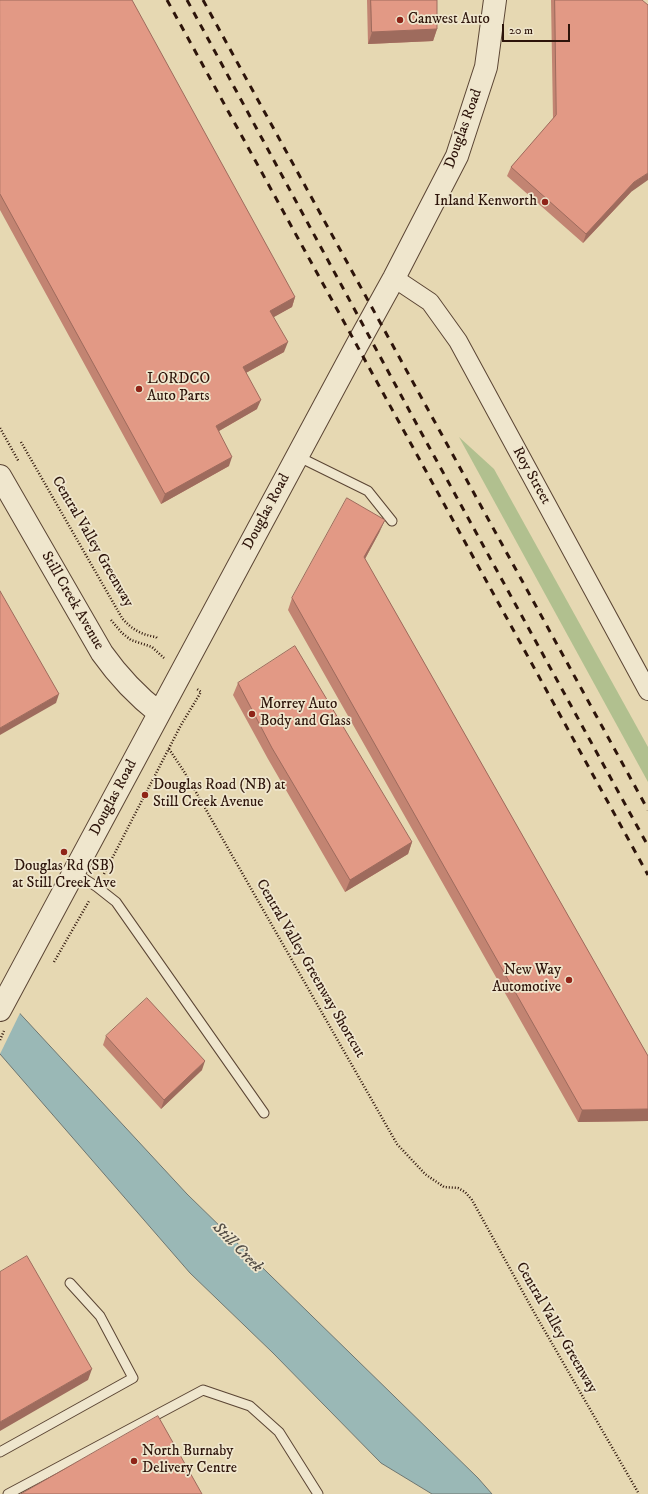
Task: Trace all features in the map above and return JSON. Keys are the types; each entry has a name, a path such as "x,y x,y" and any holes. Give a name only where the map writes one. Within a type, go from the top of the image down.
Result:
{"street":[{"name":"Douglas Road","path":"0,1010 394,278 457,156 486,67 495,0"},
{"name":"Roy Street","path":"394,278 430,302 458,341 648,691"},
{"name":"Still Creek Avenue","path":"0,476 102,653 118,676 159,713"}],"lane":[{"path":"297,456 368,491 392,521"},
{"path":"74,872 116,902 264,1113"},
{"path":"0,1452 133,1378 100,1316 70,1283"},
{"path":"8,1494 203,1390 250,1406 279,1432 318,1494"}],"path":[{"path":"0,428 11,447"},
{"name":"Central Valley Greenway","path":"21,442 122,618 128,626 156,638"},
{"name":"Central Valley Greenway","path":"109,616 122,633 131,640 152,647"},
{"name":"Central Valley Greenway Shortcut","path":"201,692 169,749 185,773 397,1144 425,1174 444,1187"},
{"name":"Central Valley Greenway","path":"444,1187 458,1188 465,1192 472,1200 535,1314 639,1494"}],"green space":[{"path":"459,437 494,469 648,747 648,782"}],"water":[{"name":"Still Creek","path":"0,992 187,1194 478,1478 492,1494 432,1494 381,1463 273,1353 190,1273 0,1054"}],"pier":[{"path":"0,990 21,1011 0,1054"}],"building":[{"path":"0,0 132,0 295,297 270,311 288,342 243,367 261,400 216,426 232,457 165,494 0,194"},
{"name":"Canwest Auto","path":"371,0 437,0 437,29 372,32"},
{"path":"555,0 642,0 648,5 648,173 634,182 586,234 511,167 556,115"},
{"path":"347,498 385,520 364,557 648,1056 648,1109 582,1110 292,598"},
{"path":"0,591 59,694 0,728"},
{"path":"295,646 412,842 350,880 272,748 238,683"},
{"path":"147,998 205,1061 164,1100 106,1036"},
{"path":"27,1256 92,1369 0,1422 0,1272"},
{"name":"North Burnaby Delivery Centre","path":"158,1416 202,1494 21,1494"}],"railway":[{"path":"167,0 648,875"},
{"path":"187,0 422,434 648,846"},
{"path":"203,0 648,810"}],"place":[{"name":"Canwest Auto","path":"400,20"},
{"name":"Inland Kenworth","path":"545,202"},
{"name":"LORDCO Auto Parts","path":"139,389"},
{"name":"Morrey Auto Body and Glass","path":"252,714"},
{"name":"Douglas Road (NB) at Still Creek Avenue","path":"145,795"},
{"name":"Douglas Rd (SB) at Still Creek Ave","path":"64,852"},
{"name":"New Way Automotive","path":"569,980"},
{"name":"North Burnaby Delivery Centre","path":"134,1461"}]}
